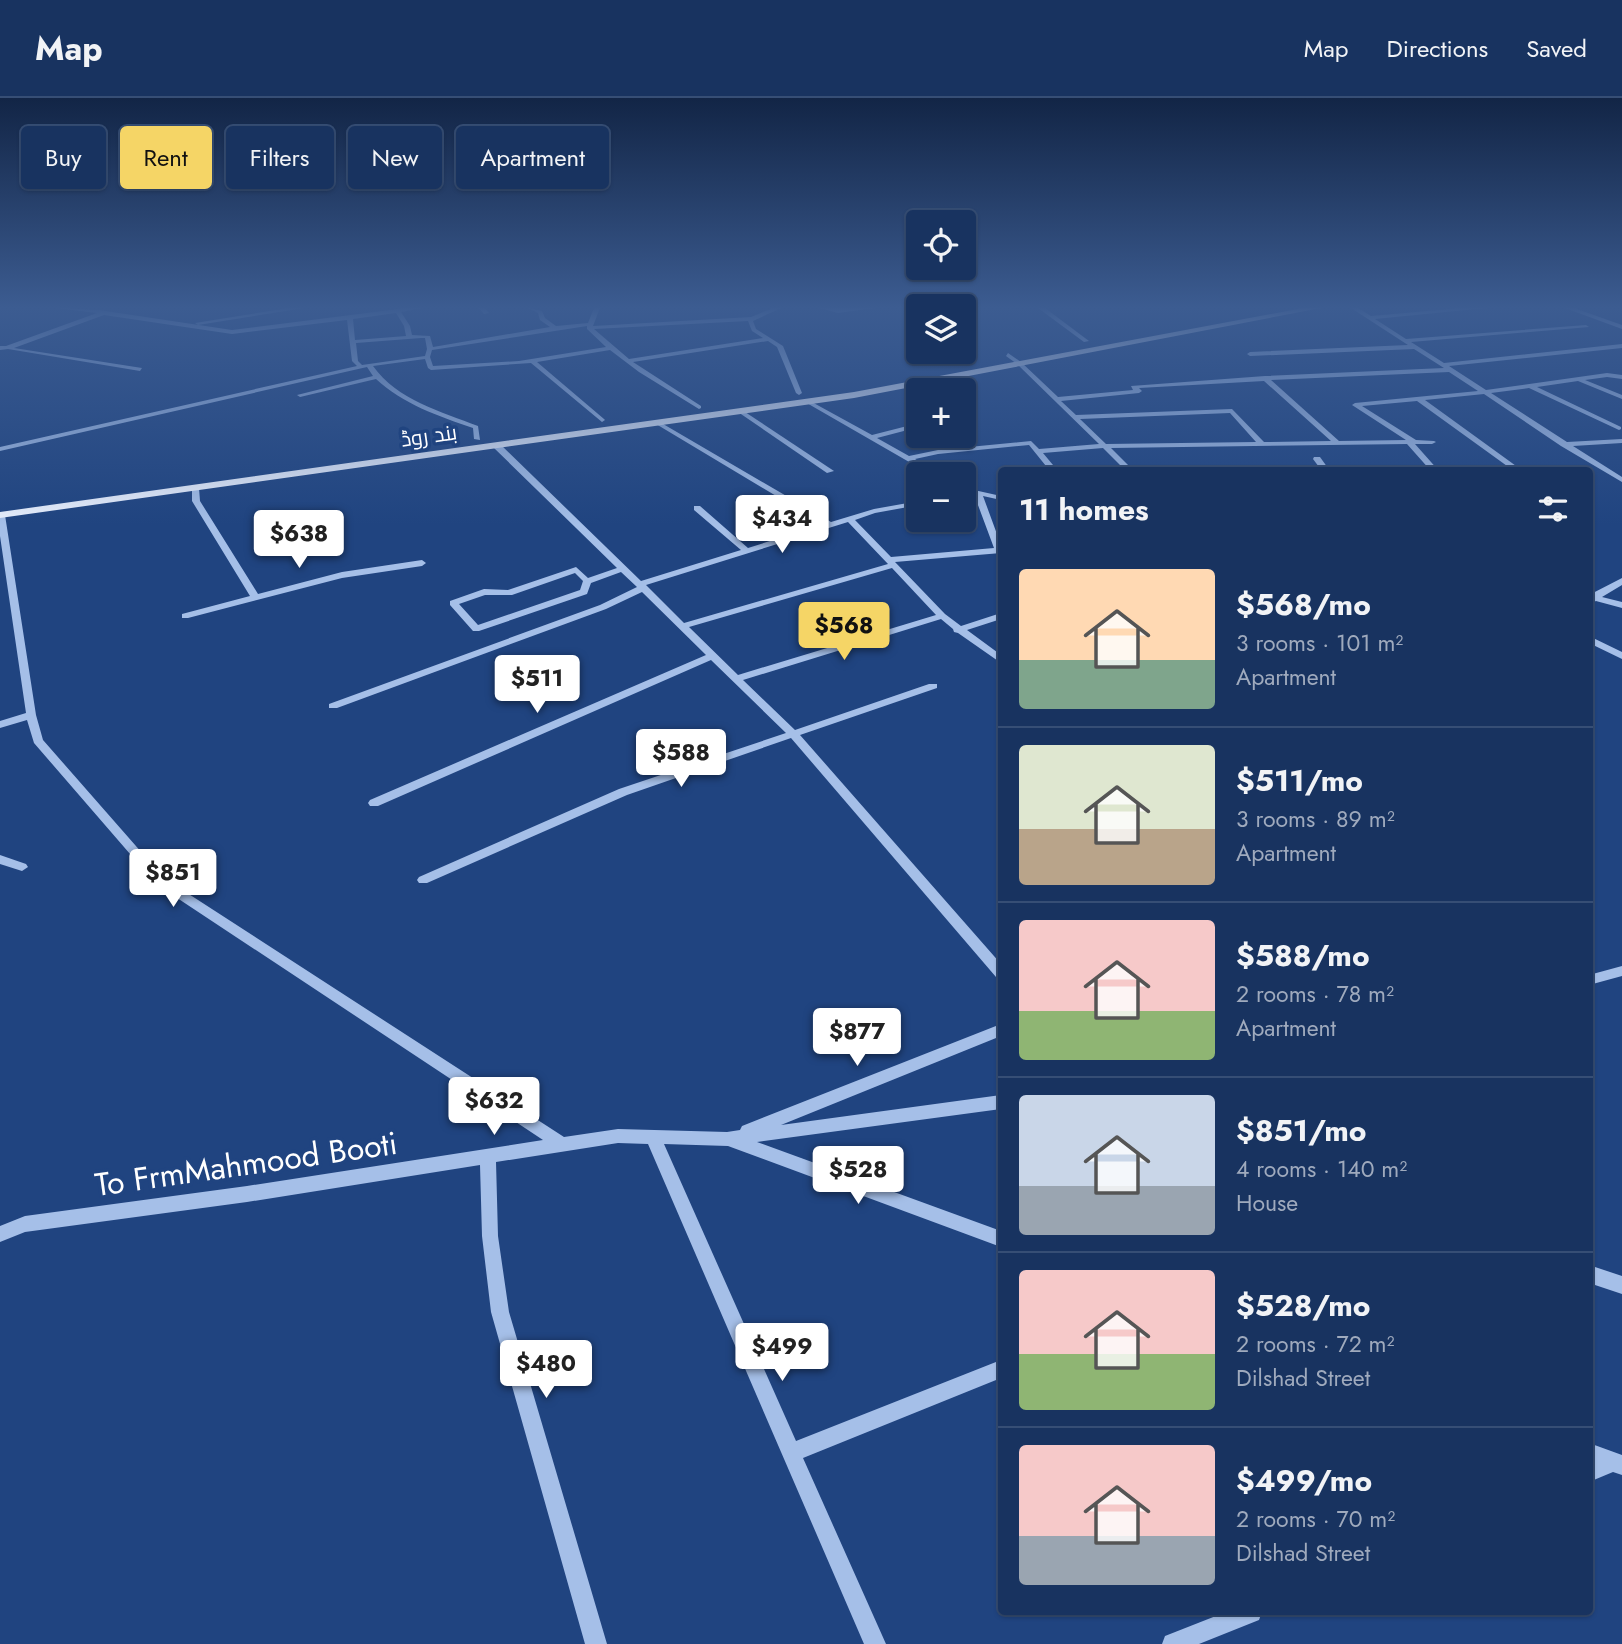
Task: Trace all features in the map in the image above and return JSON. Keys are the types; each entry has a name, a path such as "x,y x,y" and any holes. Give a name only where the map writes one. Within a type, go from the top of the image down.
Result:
{"main road":[{"name":"بند روڈ","path":"0,507 799,393 870,380"},
{"name":"بند روڈ","path":"0,514 808,402 926,380"}],"street":[{"path":"0,449 303,380"},
{"path":"300,395 363,380"},
{"path":"381,380 427,409 476,427 478,439"},
{"path":"554,380 602,421"},
{"path":"658,380 699,407"},
{"path":"794,380 799,393"},
{"path":"1037,380 1126,467"},
{"path":"1057,399 1139,391 1133,387 1234,380"},
{"path":"1267,380 1337,443"},
{"path":"1466,380 1622,480"},
{"path":"1432,467 1411,442 1355,405 1569,380"},
{"path":"1580,380 1622,397"},
{"path":"1531,386 1619,428"},
{"path":"1419,399 1513,467"},
{"path":"808,402 913,462"},
{"path":"740,411 830,471"},
{"path":"1076,417 1232,411 1262,444"},
{"path":"657,423 830,525"},
{"path":"870,438 906,428"},
{"path":"1564,443 1622,441"},
{"path":"1038,451 1107,446 1432,442"},
{"path":"907,459 938,452 1031,443 1051,467"},
{"path":"497,446 793,734 998,970"},
{"path":"1317,459 1323,467"},
{"path":"195,488 196,501 256,597"},
{"path":"978,494 998,497"},
{"path":"978,494 998,545"},
{"path":"333,706 603,607 642,585 830,525 906,504"},
{"path":"697,508 747,551"},
{"path":"0,514 31,715 38,741 160,881 563,1145"},
{"path":"850,519 942,616 998,658"},
{"path":"684,626 891,563 998,550"},
{"path":"185,616 342,575 422,563"},
{"path":"587,581 624,568"},
{"path":"576,570 587,581 584,592 477,629 453,603 485,592 509,593 576,570"},
{"path":"1593,597 1622,581"},
{"path":"1593,598 1622,605"},
{"path":"737,679 942,616"},
{"path":"957,629 998,616"},
{"path":"1593,641 1622,656"},
{"path":"373,803 713,655"},
{"path":"423,880 623,792 933,686"},
{"path":"0,725 31,715"},
{"path":"0,859 22,867"},
{"path":"1593,979 1622,971"},
{"path":"727,1139 998,1031"},
{"name":"To FrmMahmood Booti","path":"0,1234 25,1224 247,1194 618,1136 727,1139 998,1102"},
{"path":"653,1137 875,1644"},
{"path":"727,1139 998,1238"},
{"path":"488,1157 490,1236 500,1312 596,1644"},
{"path":"1593,1275 1622,1284"},
{"path":"791,1453 998,1369"},
{"path":"1593,1454 1618,1463"},
{"path":"1593,1471 1618,1463"},
{"path":"1173,1644 1244,1615"}]}
